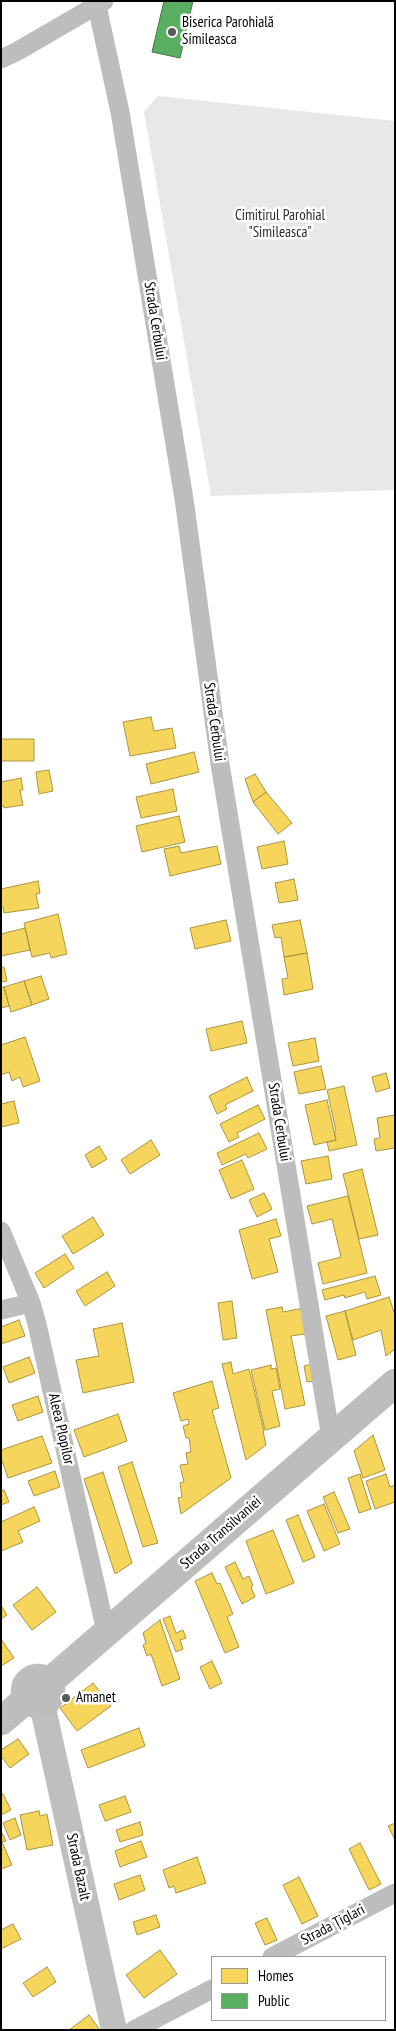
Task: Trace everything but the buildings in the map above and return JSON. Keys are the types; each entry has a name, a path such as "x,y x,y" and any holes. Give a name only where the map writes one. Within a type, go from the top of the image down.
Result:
{"main road":[{"name":"Strada Transilvaniei","path":"1,1721 39,1695 106,1632 395,1383"},
{"name":"Strada Bazalt","path":"39,1695 114,2030"}],"street":[{"path":"1,59 100,4"},
{"name":"Strada Cerbului","path":"100,4 120,112 182,489 220,764 331,1438"},
{"name":"Aleea Plopilor","path":"1,1231 31,1303 106,1632"},
{"path":"1,1310 31,1303"},
{"name":"Strada Țiglari","path":"274,1956 395,1893"},
{"path":"134,2030 211,1990"}],"green space":[{"name":"Cimitirul Parohial \"Simileasca\"","path":"158,96 395,121 395,490 211,496 144,112"}],"place":[{"name":"Biserica Parohială Simileasca","path":"172,32"},
{"name":"Amanet","path":"66,1698"}]}
